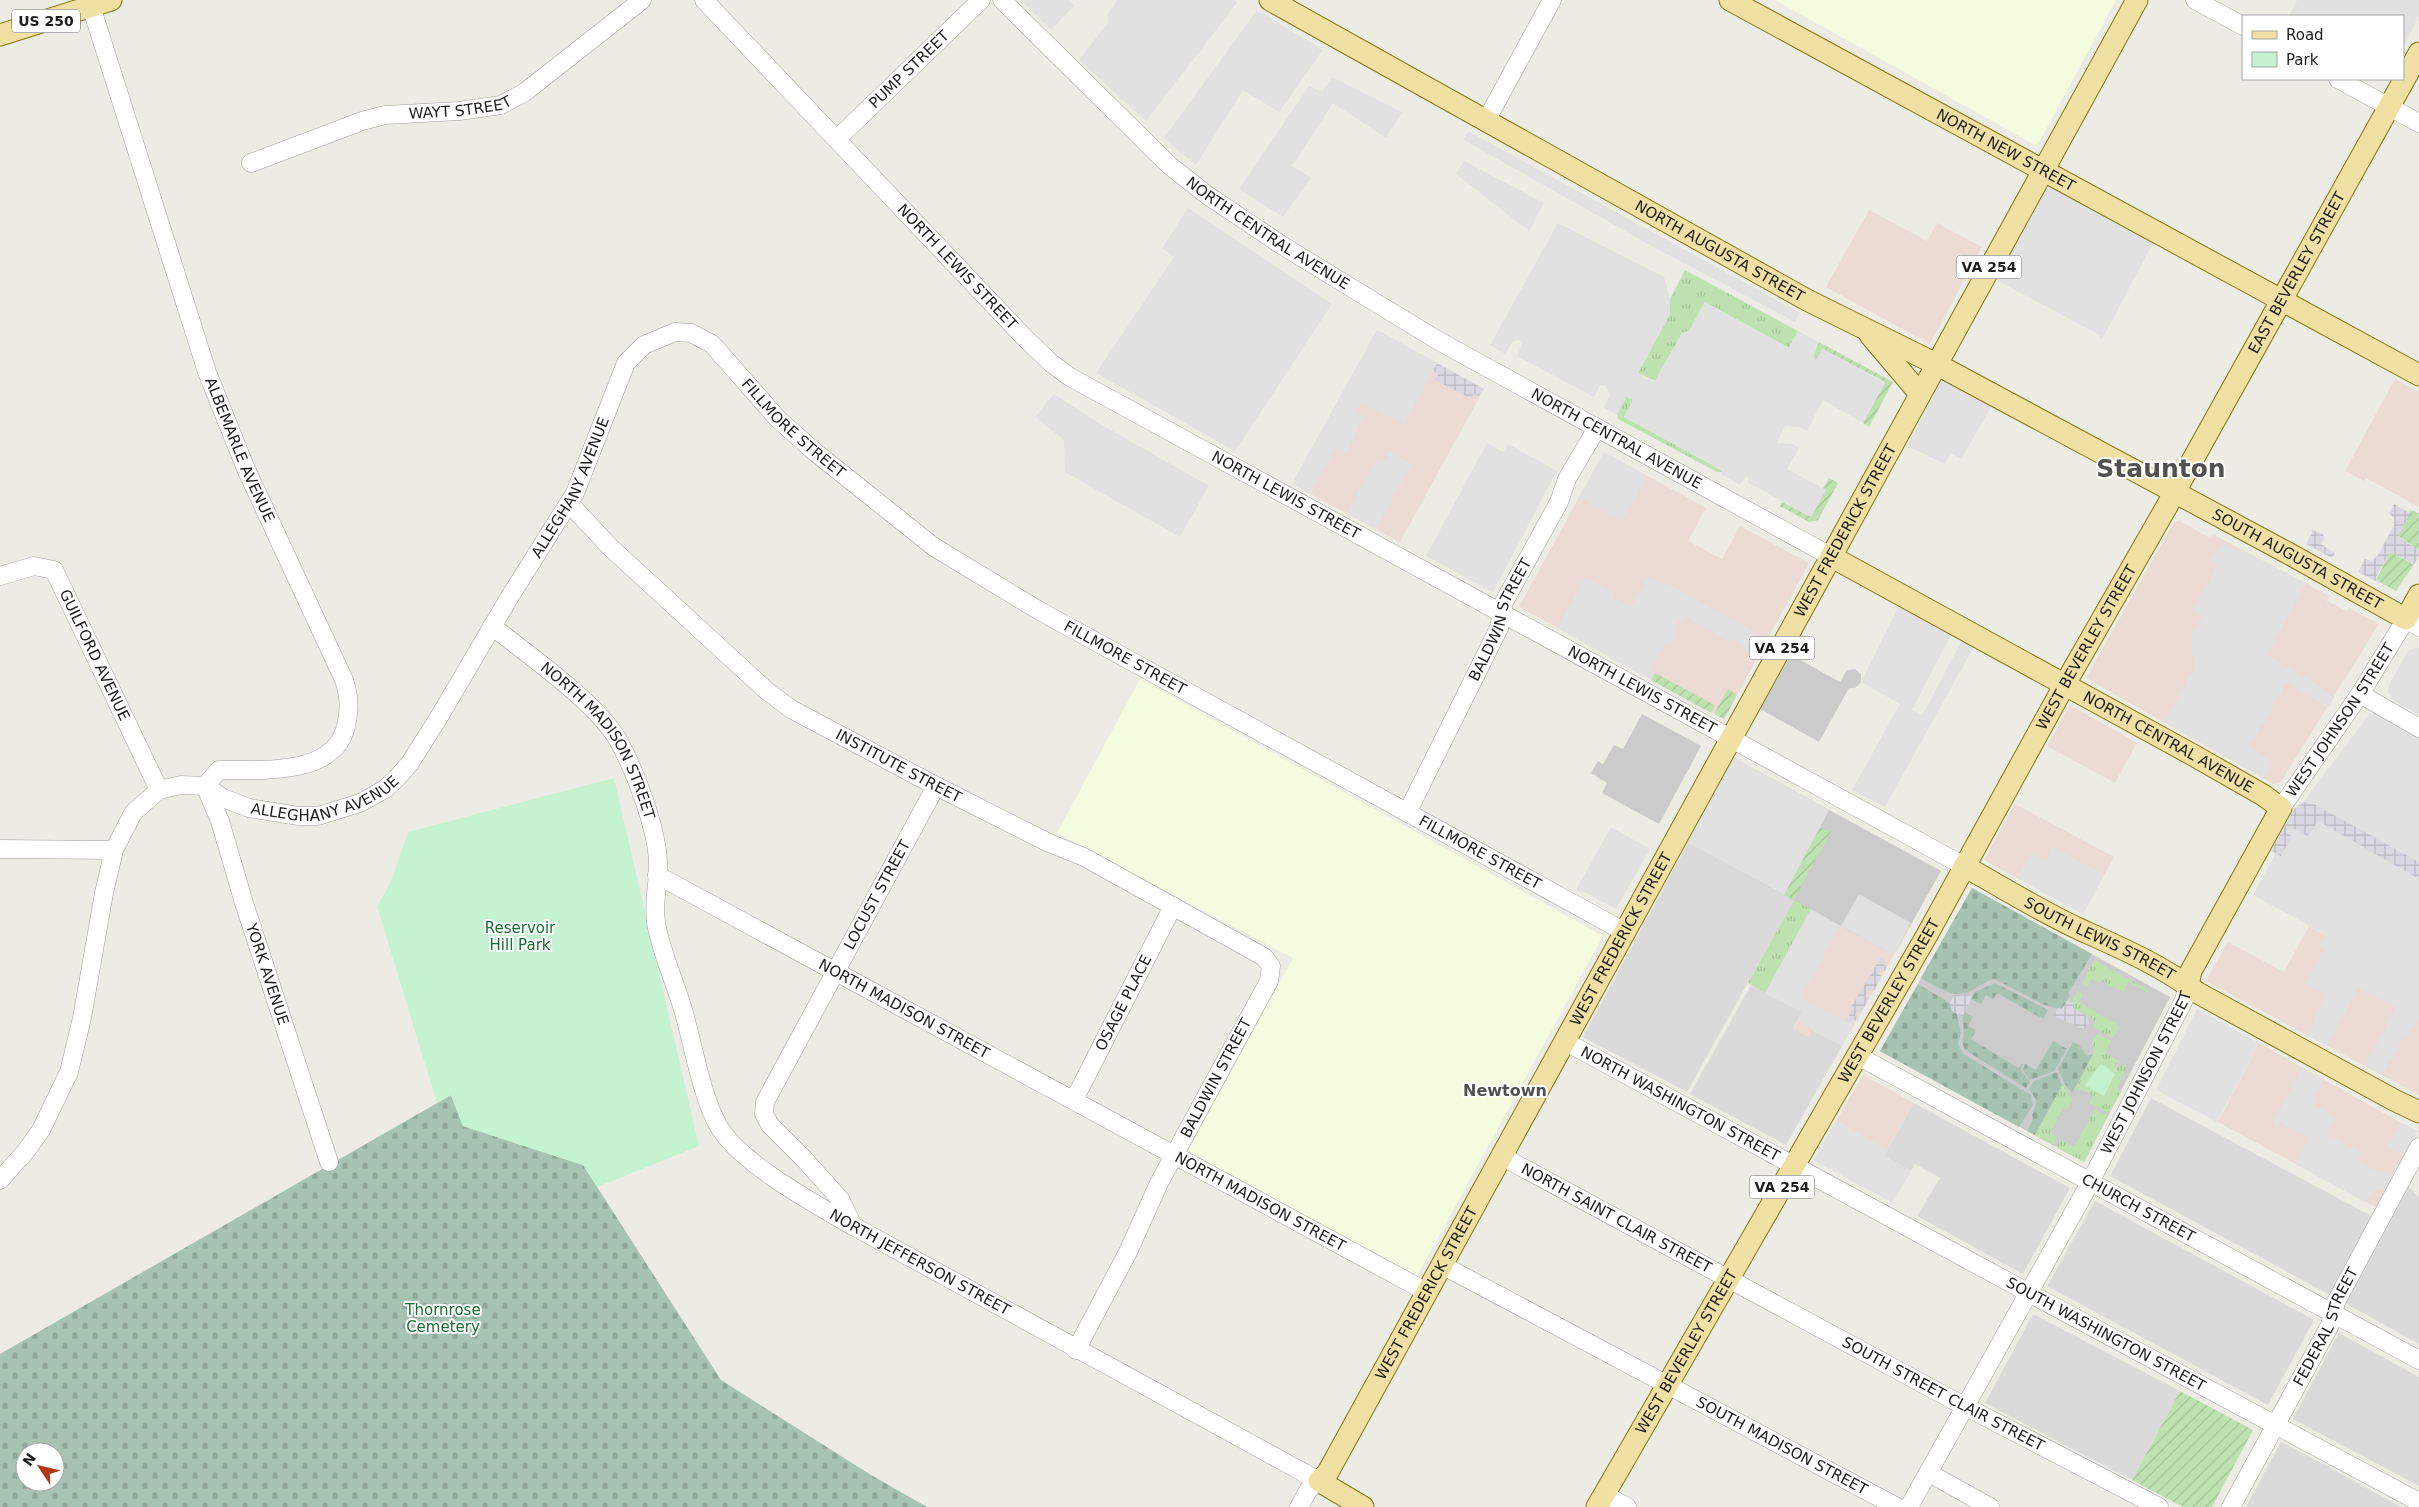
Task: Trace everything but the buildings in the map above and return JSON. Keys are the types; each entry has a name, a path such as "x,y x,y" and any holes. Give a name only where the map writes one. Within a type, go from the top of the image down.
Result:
{"main road":[{"name":"NORTH AUGUSTA STREET","path":"1270,0 1867,332 1936,364 2175,492"},
{"name":"NORTH NEW STREET","path":"1730,0 2419,375"},
{"name":"VA 254","path":"1936,364 2137,0"},
{"name":"US 250","path":"0,35 99,2"},
{"name":"EAST BEVERLEY STREET","path":"2175,492 2419,53"},
{"path":"1867,332 1920,394"},
{"name":"WEST FREDERICK STREET","path":"1319,1481 1327,1474 1504,1157 1730,739 1832,557 1936,364"},
{"name":"SOUTH AUGUSTA STREET","path":"2175,492 2412,623"},
{"name":"WEST BEVERLEY STREET","path":"1601,1501 1858,1056 2064,684 2175,492"},
{"name":"NORTH CENTRAL AVENUE","path":"1832,557 2243,783 2281,808"},
{"path":"2412,623 2419,595"},
{"name":"WEST JOHNSON STREET","path":"2188,986 2191,971 2281,808"},
{"name":"SOUTH LEWIS STREET","path":"1964,866 2079,929 2122,947 2172,974 2198,993 2419,1112"},
{"name":"NORTH JEFFERSON STREET","path":"1319,1481 1363,1507"}],"street":[{"name":"WAYT STREET","path":"251,163 362,120 385,115 459,111 501,105 525,92 642,0"},
{"name":"NORTH LEWIS STREET","path":"704,0 1030,343 1070,377 1964,866"},
{"name":"PUMP STREET","path":"837,139 981,0"},
{"name":"NORTH CENTRAL AVENUE","path":"1002,0 1162,158 1207,195 1382,309 1832,557"},
{"path":"1487,119 1552,0"},
{"path":"2195,0 2242,25"},
{"name":"ALBEMARLE AVENUE","path":"99,2 207,372 246,469 344,680 348,695 349,711 345,733 336,748 321,759 298,767 219,770 205,786"},
{"path":"2340,80 2419,123"},
{"name":"FILLMORE STREET","path":"667,334 691,333 708,340 778,419 815,452 934,547 1038,610 1625,932"},
{"name":"ALLEGHANY AVENUE","path":"205,786 223,798 249,808 299,816 327,814 368,798 392,783 410,762 492,626 569,504 584,474 623,368 644,345 667,334"},
{"name":"BALDWIN STREET","path":"1407,813 1499,628 1504,602 1559,502 1567,479 1597,428"},
{"name":"INSTITUTE STREET","path":"569,504 610,547 773,696 799,713 936,786 1049,843 1084,857 1264,957 1271,966"},
{"name":"GUILFORD AVENUE","path":"0,576 34,566 42,566 54,570 159,790"},
{"name":"WEST JOHNSON STREET","path":"2281,808 2412,623"},
{"name":"NORTH MADISON STREET","path":"492,626 585,703 610,728 628,759 650,820 658,850 657,875 1427,1292"},
{"path":"2360,694 2419,728"},
{"path":"0,1180 26,1151 41,1130 69,1072 82,1018 104,893 114,850 133,813 159,790 181,785 205,786"},
{"name":"YORK AVENUE","path":"205,786 220,821 244,904 329,1162"},
{"name":"LOCUST STREET","path":"853,1226 840,1199 804,1158 770,1125 764,1114 765,1102 936,786"},
{"path":"0,849 114,850"},
{"name":"NORTH JEFFERSON STREET","path":"657,875 654,901 656,924 710,1106 717,1124 728,1140 741,1153 802,1196 853,1226 1076,1350 1319,1481"},
{"name":"OSAGE PLACE","path":"1074,1100 1173,906"},
{"name":"BALDWIN STREET","path":"1076,1350 1128,1252 1159,1183 1269,981 1271,966"},
{"name":"WEST JOHNSON STREET","path":"1909,1507 2090,1182 2184,1000 2188,986"},
{"name":"NORTH WASHINGTON STREET","path":"1566,1042 1794,1166"},
{"name":"CHURCH STREET","path":"1858,1056 2419,1360"},
{"name":"FEDERAL STREET","path":"2231,1507 2330,1325 2336,1302 2419,1147"},
{"name":"NORTH SAINT CLAIR STREET","path":"1504,1157 1730,1278"},
{"name":"SOUTH WASHINGTON STREET","path":"1794,1166 2419,1502"},
{"path":"1442,1266 1667,1386"},
{"name":"SOUTH STREET CLAIR STREET","path":"1730,1278 1965,1406 2159,1507"},
{"name":"SOUTH MADISON STREET","path":"1667,1386 1897,1507"},
{"path":"1929,1473 1990,1507"},
{"name":"WEST FREDERICK STREET","path":"1299,1507 1309,1489 1319,1481"},
{"path":"1601,1501 1627,1507"}],"shaded area":[{"path":"1021,0 1068,0 1074,6 1051,30"},
{"path":"1118,0 1234,0 1237,3 1146,121 1079,60 1108,22 1107,14"},
{"path":"1775,0 2116,0 2037,146"},
{"path":"2297,0 2419,0 2419,16 2404,45 2404,15 2290,15"},
{"path":"1257,10 1323,50 1279,112 1243,90 1196,165 1164,138"},
{"path":"1332,77 1402,112 1386,138 1333,103 1292,166 1311,178 1283,217 1239,189 1309,86 1322,92"},
{"path":"1468,131 1800,313 1795,322 1648,244 1464,140"},
{"path":"1464,161 1544,203 1529,231 1456,174"},
{"path":"2050,181 2158,234 2101,341 2100,335 1996,280"},
{"path":"1188,208 1332,304 1235,451 1096,373 1174,257 1162,248"},
{"path":"1869,210 1927,241 1937,223 1982,247 1930,344 1826,287"},
{"path":"1558,223 1664,277 1670,299 1670,314 1638,373 1654,382 1682,333 1689,331 1705,302 1788,348 1798,331 1819,342 1813,354 1815,360 1823,349 1885,383 1863,423 1823,400 1807,431 1801,427 1785,426 1777,443 1792,444 1799,448 1787,469 1826,490 1811,517 1747,482 1749,478 1746,476 1740,485 1721,474 1722,470 1624,417 1633,400 1627,396 1617,415 1604,408 1610,395 1606,386 1600,385 1594,397 1517,356 1522,345 1519,340 1513,341 1505,354 1490,345"},
{"path":"1377,330 1484,389 1400,542 1292,484"},
{"path":"1377,330 1437,363 1405,425 1361,402 1356,412 1365,417 1346,452 1336,447 1311,494 1292,484"},
{"path":"1437,363 1484,389 1479,396 1474,394 1472,399 1435,380 1438,374 1433,371"},
{"path":"1943,378 1993,404 1961,459 1951,454 1945,464 1907,446"},
{"path":"2395,379 2419,392 2419,507 2366,478 2364,481 2345,471"},
{"path":"1054,394 1095,421 1209,486 1180,537 1065,472 1064,440 1035,417"},
{"path":"1487,443 1503,452 1508,444 1557,471 1493,592 1426,556"},
{"path":"1390,452 1412,464 1376,529 1347,513 1377,458 1385,462"},
{"path":"1604,452 1706,508 1688,541 1722,559 1740,526 1809,563 1724,719 1519,607"},
{"path":"1604,452 1647,476 1622,521 1579,498"},
{"path":"2394,504 2410,513 2398,537 2419,550 2419,556 2411,569 2411,562 2390,552 2376,577 2379,583 2358,572 2365,559 2372,561 2378,555 2394,525 2394,518 2389,513"},
{"path":"2180,521 2208,537 2214,535 2329,596 2327,601 2347,611 2349,608 2379,624 2280,783 2273,784 2086,678 2174,522"},
{"path":"2313,530 2323,534 2324,538 2321,544 2335,553 2332,558 2306,544"},
{"path":"2222,543 2238,552 2240,549 2306,583 2267,655 2315,683 2334,698 2328,707 2287,683 2249,747 2273,762 2263,778 2165,722 2194,668 2191,637 2203,616 2193,610 2218,564 2211,560"},
{"path":"1649,576 1666,585 1668,584 1768,639 1758,657 1745,650 1744,645 1735,640 1732,639 1730,642 1686,617 1683,622 1679,620 1673,632 1676,634 1670,645 1666,643 1651,670 1655,673 1651,680 1557,628 1585,577 1615,593 1613,597 1631,607"},
{"path":"1899,605 1952,633 1912,710 1922,716 1965,634 1977,641 1885,807 1852,790 1900,704 1861,682"},
{"path":"2419,648 2419,715 2394,701 2388,692 2390,683 2408,651"},
{"path":"1791,655 1840,682 1847,670 1855,669 1861,674 1861,682 1855,688 1849,688 1819,742 1760,709"},
{"path":"1140,679 1603,936 1417,1276 1188,1151 1293,958 1057,833"},
{"path":"2070,705 2137,743 2115,783 2047,746"},
{"path":"2371,712 2419,737 2419,1019 2407,1038 2404,1036 2382,1075 2365,1066 2396,1007 2358,988 2327,1046 2308,1036 2325,994 2305,984 2324,949 2319,946 2326,935 2253,895 2304,801"},
{"path":"1642,714 1701,746 1659,824 1602,793 1607,783 1591,773 1598,761 1603,764 1614,745 1623,749"},
{"path":"1734,758 1941,871 1894,955 1688,843"},
{"path":"1734,758 1829,810 1784,895 1688,843"},
{"path":"2303,802 2314,804 2419,862 2419,879 2318,821 2308,836 2290,827 2287,833 2292,836 2281,856 2271,851 2295,808"},
{"path":"2015,804 2114,857 2083,914 1984,860"},
{"path":"1611,827 1650,849 1616,909 1586,893 1576,890"},
{"path":"1688,843 1794,900 1687,1092 1583,1037"},
{"path":"2053,847 2104,875 2083,914 2017,878 2031,853 2046,860"},
{"path":"1972,888 2170,997 2084,1162 1880,1051"},
{"path":"1859,894 1911,923 1894,955 1841,926"},
{"path":"1794,900 1894,955 1842,1046 1813,1030 1808,1037 1793,1029 1802,1012 1748,983"},
{"path":"1811,909 1840,926 1809,985 1807,984 1800,998 1854,1025 1842,1046 1797,1021 1802,1012 1765,993"},
{"path":"2309,926 2419,986 2419,1095 2206,981 2228,942 2284,972"},
{"path":"1881,957 1885,960 1883,964 1887,967 1885,971 1881,969 1878,974 1882,976 1874,991 1869,989 1865,996 1869,998 1861,1013 1857,1011 1855,1015 1859,1017 1857,1021 1853,1019 1850,1023 1846,1021 1853,1008 1851,1007"},
{"path":"1751,985 1802,1012 1793,1028 1812,1030 1842,1046 1786,1145 1690,1094"},
{"path":"1965,993 1972,997 1963,1017 1952,1011 1950,1003 1954,995"},
{"path":"2067,1000 2074,1004 2073,1008 2088,1017 2089,1023 2084,1029 2053,1016 2058,1008 2062,1009"},
{"path":"2197,1009 2259,1043 2217,1122 2156,1090"},
{"path":"2259,1043 2401,1123 2419,1131 2379,1209 2218,1122"},
{"path":"2302,1067 2324,1080 2315,1096 2314,1105 2336,1117 2327,1134 2362,1153 2358,1161 2374,1170 2397,1175 2389,1191 2381,1189 2373,1191 2365,1202 2295,1164 2309,1138 2280,1122 2278,1126 2273,1123"},
{"path":"1863,1075 1914,1103 1887,1150 1836,1121"},
{"path":"2151,1098 2375,1218 2332,1296 2110,1176"},
{"path":"1914,1103 2070,1188 2023,1274 1917,1216 1940,1178 1915,1164 1911,1171 1884,1156"},
{"path":"1836,1121 1887,1150 1884,1156 1911,1171 1893,1203 1813,1160"},
{"path":"2401,1123 2419,1131 2406,1158 2388,1147"},
{"path":"2406,1184 2419,1197 2419,1344 2343,1302"},
{"path":"2095,1201 2314,1320 2268,1405 2047,1286"},
{"path":"2033,1314 2180,1391 2132,1480 1985,1403"},
{"path":"2339,1333 2419,1377 2419,1486 2293,1419"},
{"path":"2281,1442 2321,1463 2401,1507 2246,1507"}],"green space":[{"path":"1685,270 1798,331 1789,348 1705,302 1689,331 1682,333 1656,381 1638,373 1670,314 1670,299"},
{"path":"1819,342 1893,382 1869,427 1863,423 1885,382 1823,349 1816,361 1813,356"},
{"path":"1626,396 1633,400 1624,417 1723,471 1717,472 1618,419 1617,414"},
{"path":"1829,478 1838,483 1818,520 1809,522 1780,506 1782,502 1811,517"},
{"path":"2410,510 2419,513 2419,550 2398,536"},
{"path":"2390,552 2412,563 2411,569 2396,591 2376,580"},
{"path":"1655,673 1715,705 1711,713 1651,680"},
{"path":"1728,689 1737,695 1724,719 1714,714"},
{"name":"Reservoir Hill Park","path":"614,778 699,1146 597,1187 583,1165 463,1126 451,1095 437,1103 377,906 390,884 408,832"},
{"path":"1817,826 1827,831 1832,829 1794,900 1768,886"},
{"path":"1972,888 2092,954 2068,994 2070,995 2062,1010 2042,1004 1995,979 1987,981 1967,993 1956,994 1943,990 1921,978"},
{"path":"1794,900 1811,909 1765,993 1748,983"},
{"path":"2094,960 2149,990 2148,993 2129,982 2123,992 2102,981 2100,983 2091,979 2087,986 2082,983"},
{"path":"1995,983 2048,1010 2043,1019 1997,993 1993,999 1986,995 1981,1004 1971,999 1975,992"},
{"path":"1918,984 1950,1003 1952,1011 1957,1014 1961,1033 1958,1043 1962,1053 2031,1095 2033,1105 2019,1127 1880,1051"},
{"path":"2078,991 2083,994 2079,1002 2119,1026 2113,1038 2093,1027 2094,1023 2091,1017 2073,1007 2074,1004 2071,1003"},
{"path":"1964,1012 1973,1017 1968,1026 1976,1030 1971,1039 2018,1068 2023,1063 2021,1070 2030,1082 2026,1088 1965,1050 1962,1042"},
{"path":"2098,1034 2111,1041 2105,1053 2119,1061 2120,1064 2114,1062 2114,1064 2120,1068 2123,1063 2127,1065 2117,1089 2121,1092 2109,1113 2089,1103 2092,1098 2090,1093 2076,1089 2094,1052 2093,1040"},
{"path":"2053,1041 2067,1049 2054,1071 2030,1080 2023,1070 2025,1064 2036,1070"},
{"path":"2073,1042 2079,1045 2087,1056 2093,1054 2072,1093 2065,1084 2058,1069"},
{"path":"2100,1065 2105,1066 2115,1074 2104,1096 2085,1085"},
{"path":"2057,1072 2062,1085 2035,1135 2027,1131 2033,1119 2032,1115 2037,1101 2029,1089 2034,1081"},
{"path":"2062,1085 2073,1099 2067,1110 2063,1108 2050,1133 2057,1137 2053,1145 2035,1135"},
{"name":"Thornrose Cemetery","path":"451,1095 463,1126 583,1165 721,1380 871,1475 927,1507 0,1507 0,1354"},
{"path":"2095,1109 2108,1116 2084,1162 2056,1147 2060,1139 2074,1147"},
{"path":"2180,1391 2253,1430 2212,1507 2183,1507 2132,1480"}],"district":[{"name":"Staunton","path":"2161,468"},
{"name":"Newtown","path":"1505,1090"}]}
